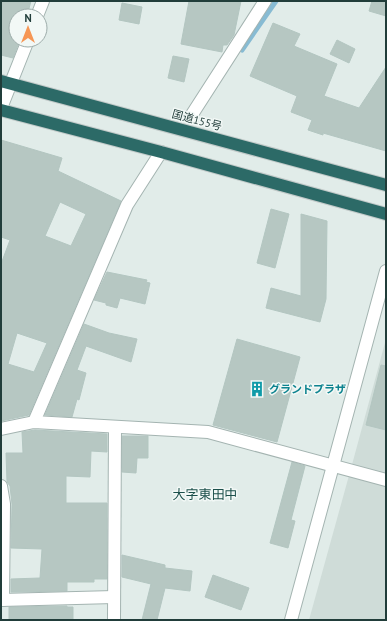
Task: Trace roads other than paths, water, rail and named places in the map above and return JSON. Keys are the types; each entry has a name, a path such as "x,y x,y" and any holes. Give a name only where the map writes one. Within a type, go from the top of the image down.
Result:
{"highway":[{"name":"国道155号","path":"6,82 386,185"},
{"path":"1,109 386,214"}],"street":[{"path":"190,116 265,1"},
{"path":"1,109 6,82 24,48"},
{"path":"34,422 127,205 161,152"},
{"path":"292,620 386,271"},
{"path":"1,429 34,422 115,428 208,432 386,480"},
{"path":"114,620 115,428"},
{"path":"1,486 4,504 2,600 114,597"}],"waterway":[{"path":"242,50 276,1"}],"place":[{"name":"グランドプラザ","path":"257,389"}],"district":[{"name":"大字東田中","path":"205,494"}]}
